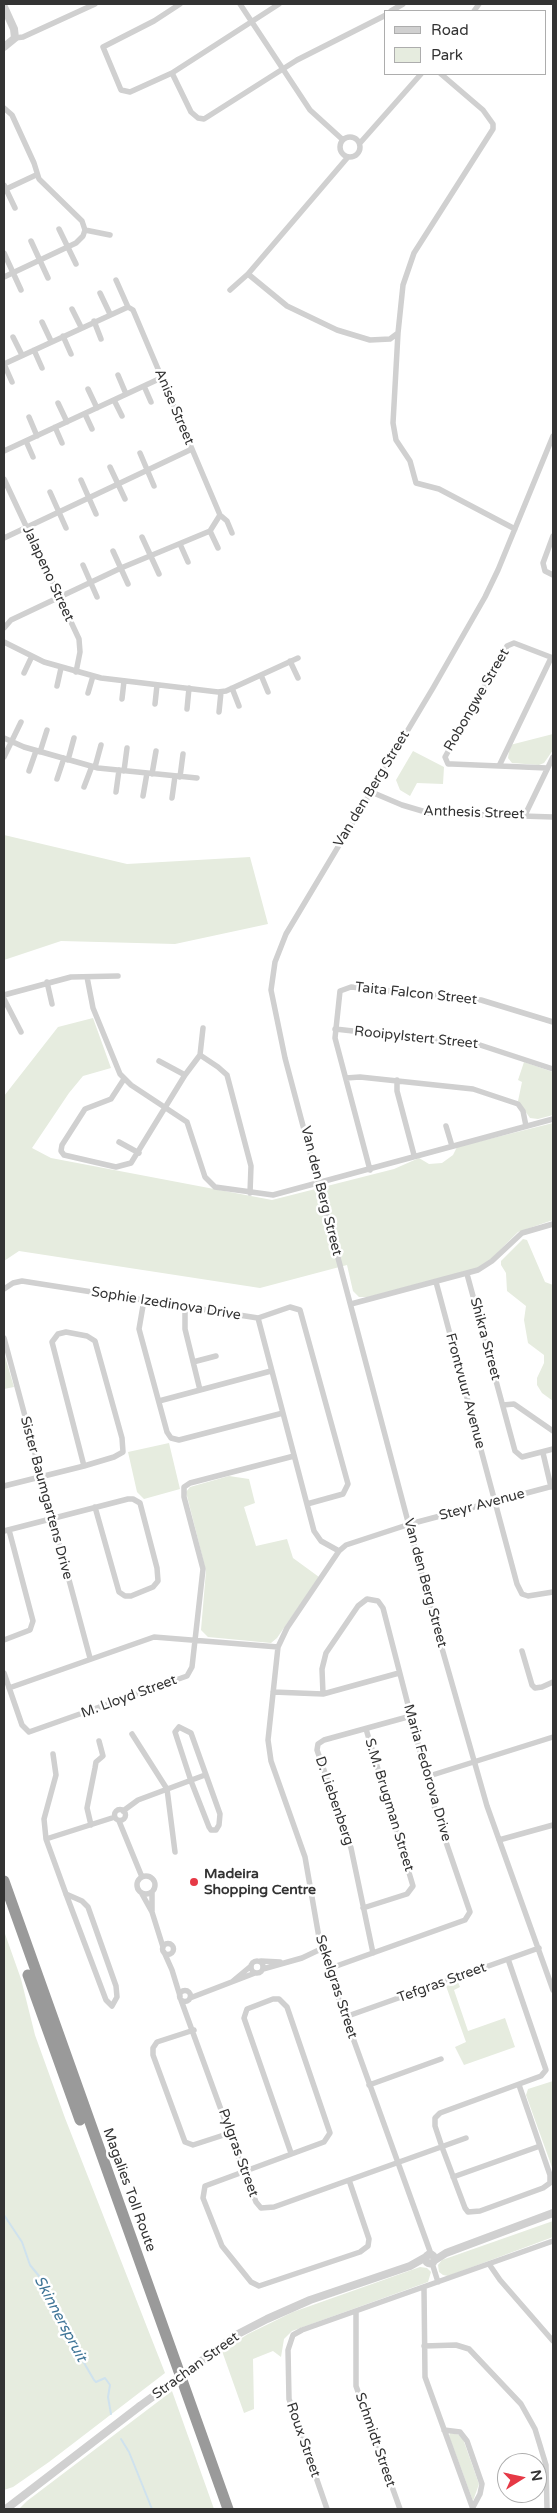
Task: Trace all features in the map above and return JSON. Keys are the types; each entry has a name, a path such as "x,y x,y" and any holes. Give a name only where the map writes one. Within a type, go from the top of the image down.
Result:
{"highway":[{"name":"Magalies Toll Route","path":"4,1881 228,2509"},
{"name":"Magalies Toll Route","path":"4,1902 51,2042 221,2509"}],"street":[{"path":"4,47 15,38 23,38 96,4"},
{"path":"180,4 154,21 103,47 119,87 125,93 172,73 279,4"},
{"path":"240,4 314,115 343,140"},
{"path":"4,7 14,29 15,38"},
{"path":"172,73 192,112 198,118 204,119 283,68 384,16"},
{"path":"230,290 248,274 348,157 357,155 360,150 360,143 420,75"},
{"path":"442,75 482,110 494,128 414,253 403,285 393,422 396,440 410,461 416,484 439,489 515,529"},
{"path":"4,109 12,115 34,163 36,175 82,221 85,230 80,240 68,247 4,277"},
{"path":"348,157 340,150 343,140 352,136 360,143"},
{"path":"15,208 4,188 36,175"},
{"path":"60,229 76,264"},
{"path":"85,230 110,235"},
{"path":"31,241 48,278"},
{"path":"4,253 20,290"},
{"path":"248,274 287,306 337,330 370,340 390,339 398,333"},
{"name":"Anise Street","path":"116,280 128,307 133,310 220,515 227,521 232,533"},
{"path":"100,293 110,314"},
{"path":"12,382 4,364 128,307"},
{"path":"72,309 81,327"},
{"path":"94,321 101,339"},
{"path":"42,322 51,341"},
{"path":"13,336 22,355"},
{"path":"63,336 71,354"},
{"path":"34,350 42,368"},
{"path":"118,375 126,394"},
{"path":"4,451 161,378"},
{"path":"144,386 151,402"},
{"path":"88,389 97,408"},
{"path":"114,400 122,416"},
{"path":"58,403 67,422"},
{"path":"85,414 92,429"},
{"path":"29,417 37,436"},
{"path":"55,427 62,443"},
{"name":"Van den Berg Street","path":"553,436 498,570 460,642 369,791 286,934 272,975 271,1000 437,1631 499,1840 553,1990"},
{"path":"26,441 33,457"},
{"path":"4,538 192,449"},
{"path":"140,453 154,486"},
{"path":"110,467 125,499"},
{"name":"Jalapeno Street","path":"4,479 80,642 80,654 76,672"},
{"path":"81,480 96,514"},
{"path":"50,492 66,528"},
{"path":"4,628 11,620 120,568 210,531 220,515"},
{"path":"210,531 218,548"},
{"path":"142,536 159,574"},
{"path":"553,536 543,563 545,571 553,575"},
{"path":"180,544 188,562"},
{"path":"112,550 128,584"},
{"path":"83,565 97,597"},
{"path":"4,642 61,668 93,676 221,692 298,658"},
{"name":"Robongwe Street","path":"547,768 500,764 448,764 445,757 507,646 514,643 552,658"},
{"path":"24,673 32,656"},
{"path":"500,764 552,658"},
{"path":"290,661 298,678"},
{"path":"57,686 61,668"},
{"path":"261,675 268,692"},
{"path":"88,693 93,676"},
{"path":"122,699 124,681"},
{"path":"155,704 157,685"},
{"path":"187,709 189,688"},
{"path":"232,688 239,706"},
{"path":"220,712 221,692"},
{"path":"4,757 21,722"},
{"path":"29,771 47,730"},
{"path":"4,738 38,751 93,766 197,778"},
{"path":"57,778 74,738"},
{"path":"84,787 101,745"},
{"path":"116,792 127,748"},
{"path":"143,796 156,751"},
{"path":"172,798 183,754"},
{"path":"525,815 553,756"},
{"name":"Anthesis Street","path":"369,791 408,808 429,813 553,817"},
{"path":"21,1032 4,997 47,982 71,977 118,976"},
{"path":"87,977 90,998 115,1065 124,1079 186,1120 190,1126 206,1180 218,1188 250,1194 273,1195 370,1170 414,1155 553,1119"},
{"path":"47,982 52,1004"},
{"name":"Taita Falcon Street","path":"370,1170 335,1029 339,993 349,987 488,1001 553,1022"},
{"path":"124,1079 111,1099 85,1109 62,1145 61,1151 69,1157 120,1167 131,1164 185,1075 200,1055 204,1028"},
{"name":"Rooipylstert Street","path":"335,1029 480,1045 553,1069"},
{"path":"200,1055 227,1075 251,1166 250,1194"},
{"path":"159,1061 185,1075"},
{"path":"346,1078 360,1077 470,1088 513,1102 522,1109 526,1126"},
{"path":"397,1080 397,1091 414,1155"},
{"path":"446,1126 452,1146"},
{"path":"119,1142 138,1153"},
{"path":"351,1304 467,1274 492,1261 522,1233 553,1224"},
{"name":"Shikra Street","path":"467,1274 516,1454 522,1457 553,1449"},
{"name":"Sophie Izedinova Drive","path":"4,1289 13,1283 22,1281 258,1318 294,1456 318,1538 339,1552"},
{"name":"Frontvuur Avenue","path":"436,1282 519,1590 522,1594 534,1597 553,1592"},
{"path":"144,1300 139,1329 167,1432 171,1438 176,1440 283,1413"},
{"path":"185,1307 185,1329 200,1390"},
{"path":"258,1318 290,1307 300,1310 343,1463 348,1484 345,1492 308,1504"},
{"path":"4,1486 84,1466 123,1452 124,1444 95,1341 88,1336 66,1332 58,1334 52,1342 84,1466"},
{"name":"Sister Baumgartens Drive","path":"4,1342 90,1658"},
{"path":"193,1362 216,1356"},
{"path":"159,1401 271,1371"},
{"path":"503,1405 514,1404 553,1431"},
{"path":"543,1453 552,1486"},
{"name":"M. Lloyd Street","path":"8,1688 22,1725 29,1732 187,1676 192,1667 203,1569 184,1496 184,1488 190,1483 294,1456"},
{"name":"Steyr Avenue","path":"410,1524 552,1486"},
{"path":"4,1640 30,1630 33,1621 6,1530 133,1498 140,1503 158,1581 153,1588 132,1596 125,1596 119,1592 95,1508"},
{"name":"Sekelgras Street","path":"410,1524 353,1541 339,1552 287,1628 278,1647 269,1753 305,1857 321,1949 438,2282"},
{"name":"Maria Fedorova Drive","path":"323,1694 322,1669 326,1653 358,1606 367,1599 378,1601 382,1608 426,1777 470,1914 465,1920 328,1969"},
{"path":"4,1674 8,1688 154,1637 278,1647"},
{"path":"522,1651 532,1686 535,1688 542,1687 553,1682"},
{"path":"273,1692 323,1694 399,1673"},
{"name":"D. Liebenberg","path":"373,1953 351,1848 316,1750 318,1744 324,1740 411,1716"},
{"path":"176,1727 191,1733 220,1814 219,1825 216,1830 211,1830 209,1827 191,1781 175,1732 176,1727"},
{"name":"S.M. Brugman Street","path":"363,1908 407,1894 413,1884 366,1728"},
{"path":"132,1734 167,1789 175,1852"},
{"path":"426,1777 553,1737"},
{"path":"91,1825 88,1808 96,1762 103,1756 99,1741"},
{"path":"53,1754 56,1775 44,1818 46,1839 66,1894 106,2000 112,2006 116,1997 116,1986 88,1907 82,1901 66,1894"},
{"path":"120,1819 123,1811 130,1804 205,1775"},
{"path":"123,1811 116,1811 142,1877"},
{"path":"46,1839 91,1825 120,1819"},
{"path":"499,1840 553,1825"},
{"path":"148,1876 153,1879 155,1888 152,1893 142,1894 137,1884 142,1877 148,1876"},
{"name":"Pylgras Street","path":"152,1893 152,1912"},
{"name":"Pylgras Street","path":"142,1894 152,1912 163,1950 175,1977 256,2202 265,2209 466,2138"},
{"name":"Pylgras Street","path":"158,1931 174,1948 172,1952 172,1970"},
{"path":"163,1950 170,1944"},
{"name":"Tefgras Street","path":"345,2017 539,1948"},
{"path":"189,1995 184,2001 181,1998 182,1991 189,1995 201,1994 259,1973 263,1969 321,1949"},
{"path":"163,1950 172,1952"},
{"path":"508,1959 545,2065 545,2072 541,2076 519,2085 437,2115 434,2121 442,2147 465,2208 470,2212 480,2211 544,2188 550,2182 550,2175 519,2085"},
{"path":"231,1982 251,1966 254,1961 285,1962"},
{"path":"261,1961 263,1969"},
{"path":"251,1966 255,1973"},
{"name":"Pylgras Street","path":"175,1977 189,1995 189,2017"},
{"path":"291,2153 244,2018 248,2008 273,1999 279,1999 286,2007 330,2129 330,2136 324,2142 205,2186 202,2194 222,2246 251,2282 259,2286 360,2252 368,2246 368,2235 349,2180"},
{"path":"194,2030 158,2042 153,2048 153,2055 184,2142 193,2145 230,2133"},
{"path":"368,2085 440,2059"},
{"path":"453,2177 540,2146"},
{"name":"Strachan Street","path":"6,2509 140,2406 238,2334 279,2313 553,2213"},
{"path":"356,2311 553,2241"},
{"path":"489,2264 500,2280 553,2341"},
{"path":"424,2288 426,2377 472,2509"},
{"name":"Roux Street","path":"327,2509 289,2399 287,2370 290,2339 302,2330 356,2311"},
{"name":"Schmidt Street","path":"356,2311 356,2386 400,2509"},
{"path":"424,2346 456,2345 469,2349 521,2404 535,2429 546,2465 547,2509"},
{"path":"444,2430 460,2432 467,2441 482,2484 482,2491 472,2509"}],"green space":[{"path":"553,734 553,750 544,763 539,765 512,763 508,758 510,745"},
{"path":"413,751 444,767 443,784 417,783 410,796 400,790 396,780"},
{"path":"4,835 127,864 250,857 268,924 175,944 61,941 4,960"},
{"path":"93,1018 111,1068 83,1076 69,1093 32,1148 51,1158 272,1200 394,1169 419,1158 429,1164 442,1163 453,1155 457,1147 553,1123 553,1220 518,1232 491,1259 477,1268 368,1297 359,1297 353,1291 347,1265 260,1288 19,1251 4,1261 4,1096 58,1027"},
{"path":"524,1062 553,1072 553,1115 538,1119 530,1118 518,1101 522,1082 518,1080"},
{"path":"523,1239 527,1240 545,1282 553,1285 553,1401 542,1393 537,1385 537,1378 544,1363 544,1355 528,1343 524,1320 526,1306 507,1291 506,1273 501,1265 501,1261"},
{"path":"4,1353 14,1387 4,1389"},
{"path":"169,1443 180,1489 144,1499 137,1492 128,1452"},
{"path":"229,1476 249,1479 255,1503 244,1507 256,1546 287,1539 293,1558 319,1577 277,1638 271,1643 208,1637 201,1630 206,1571 186,1492 190,1487"},
{"path":"4,1931 21,1979 35,2035 65,2118 165,2373 49,2462 13,2487 4,2490"},
{"path":"458,1982 460,1987 454,1990 468,2031 505,2018 515,2047 464,2065 455,2047 466,2042 446,1986"},
{"path":"553,2081 553,2170 526,2095 528,2089"},
{"path":"553,2221 553,2237 448,2276 439,2272 438,2265 442,2260"},
{"path":"420,2267 427,2268 431,2272 428,2282 292,2331 284,2339 281,2357 273,2351 253,2359 254,2409 244,2413 222,2351 248,2334 293,2312"},
{"path":"172,2391 214,2509 19,2509 27,2501"},
{"path":"450,2433 460,2435 463,2439 479,2484 473,2501 449,2436"}],"waterway":[{"name":"Skinnerspruit","path":"4,2215 22,2242 30,2265 39,2276 44,2291 58,2308 59,2320 94,2380 96,2382 105,2378 110,2385 108,2397 111,2414"},
{"name":"Skinnerspruit","path":"121,2439 129,2452 152,2509"}],"place":[{"name":"Madeira Shopping Centre","path":"194,1882"}]}
